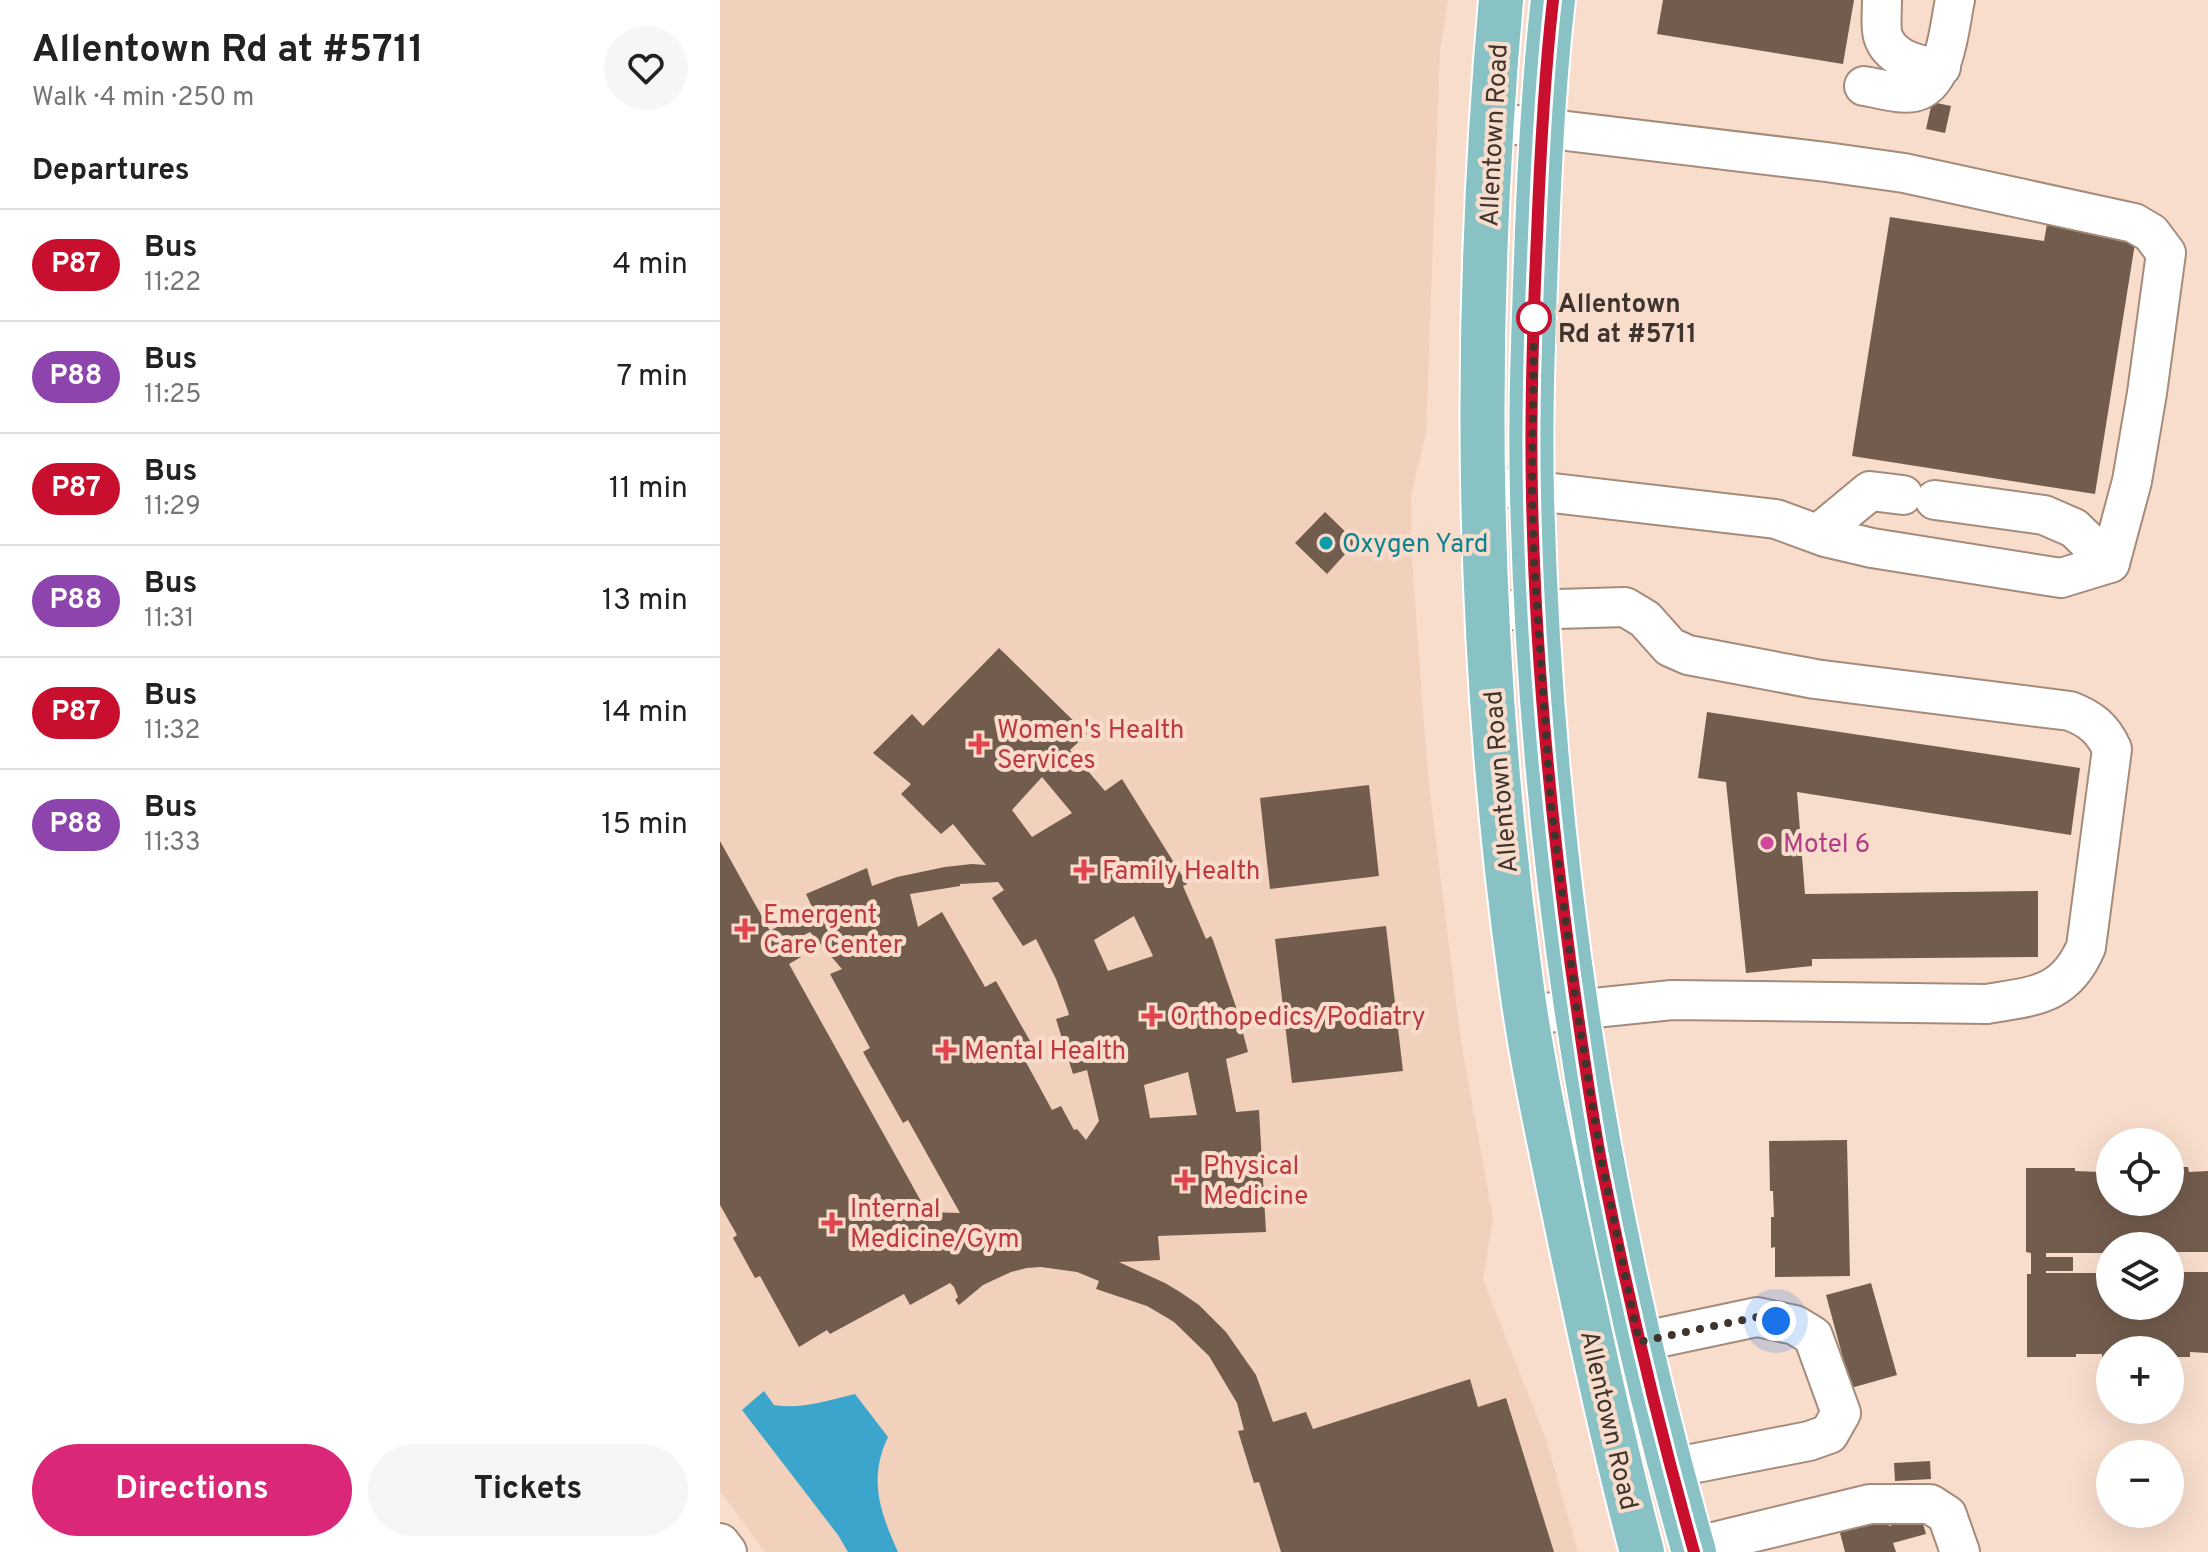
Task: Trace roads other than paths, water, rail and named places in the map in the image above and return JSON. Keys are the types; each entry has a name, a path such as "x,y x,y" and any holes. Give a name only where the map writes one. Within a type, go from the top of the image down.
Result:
{"main road":[{"name":"Allentown Road","path":"1501,0 1491,122 1483,301 1486,611 1497,758 1509,883 1537,1086 1590,1337 1642,1552"},
{"name":"Allentown Road","path":"1553,0 1541,128 1532,491 1551,805 1577,1010 1604,1177 1639,1342 1693,1550"}],"street":[{"path":"1882,0 1883,39 1898,56 1927,67 1941,67"},
{"path":"1864,86 1911,93 1926,88 1941,67 1955,0"},
{"path":"1491,122 1904,173 2134,223 2151,233 2166,253 2159,310 2132,481 2110,563"},
{"path":"1484,485 1776,519 1872,548 2061,578 2110,563"},
{"path":"1818,534 1870,491 2044,515 2074,528 2110,563"},
{"path":"1486,611 1625,607 1645,619 1670,647 1688,655 1815,679 2070,711 2084,716 2106,734 2112,749 2086,947 2078,965 2056,987 2035,996 1987,1004 1672,1000 1526,1015"},
{"path":"1639,1342 1757,1317 1795,1325 1813,1336 1841,1413 1829,1434 1809,1441 1671,1468"},
{"path":"1693,1550 1870,1504 1930,1504 1947,1515 1960,1552"},
{"path":"720,1543 727,1552"}],"water":[{"path":"764,1391 774,1405 784,1406 815,1404 855,1394 888,1437 879,1467 879,1495 898,1552 848,1552 742,1410"}],"place":[{"name":"Allentown Rd at #5711","path":"1534,318"},
{"name":"Oxygen Yard","path":"1326,543"},
{"name":"Women's Health Services","path":"979,744"},
{"name":"Motel 6","path":"1767,843"},
{"name":"Family Health","path":"1084,870"},
{"name":"Emergent Care Center","path":"745,929"},
{"name":"Orthopedics/Podiatry","path":"1152,1016"},
{"name":"Mental Health","path":"946,1050"},
{"name":"Physical Medicine","path":"1185,1180"},
{"name":"Internal Medicine/Gym","path":"832,1223"}]}
